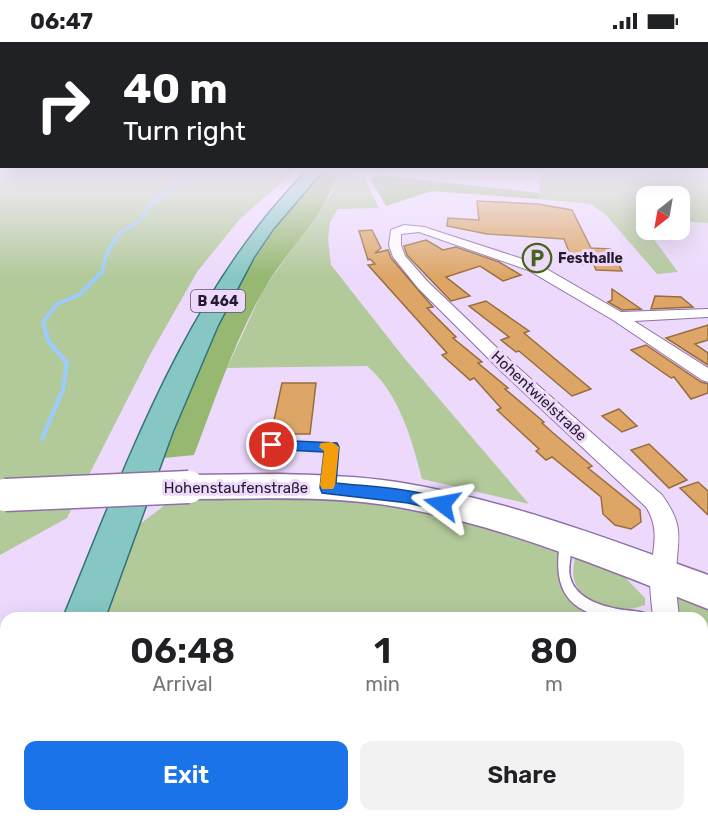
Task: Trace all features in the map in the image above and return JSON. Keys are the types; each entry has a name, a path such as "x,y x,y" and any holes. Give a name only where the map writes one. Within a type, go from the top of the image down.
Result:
{"main road":[{"name":"B 464","path":"86,612 161,423 213,310 242,259 284,204"}],"street":[{"name":"Hohentwielstraße","path":"618,317 551,277 517,260 429,232 404,228 395,232 395,245 399,257 413,275 508,368 654,501 665,515 668,530 663,574"},
{"path":"618,317 708,313"},
{"path":"618,317 708,376"},
{"name":"Hohenstaufenstraße","path":"3,496 189,487 327,488 425,500 566,538 708,592"},
{"path":"663,574 666,612"}],"lane":[{"path":"272,445 332,447 327,488"},
{"path":"566,538 564,579 569,589 578,598 602,612"}],"green space":[{"path":"0,204 257,204 239,220 197,272 151,353 67,518 0,555"},
{"path":"293,204 324,204 272,276 253,310 194,455 164,458 215,330 234,294"},
{"path":"323,204 377,204 379,208 338,209 330,222 328,239 331,265 405,359 529,504 422,479 409,433 396,403 378,377 367,366 227,368 263,290"},
{"path":"592,204 636,204 636,240 654,240 678,272 657,274 606,215"},
{"path":"690,204 708,204 708,223 690,222"},
{"path":"189,487 327,488 566,538 564,565 578,598 624,612 86,612 112,545"},
{"path":"576,551 618,570 645,598 645,605 614,609 593,603 585,597 578,589 574,579"},
{"path":"663,585 708,592 708,612 665,612"}],"building":[{"path":"477,204 540,204 572,210 591,248 610,249 622,271 596,270 594,265 574,264 564,239 487,234 447,226 448,218 479,220"},
{"path":"372,230 381,248 375,253 388,250 391,258 433,307 427,308 456,337 453,338 482,362 478,363 508,388 505,389 592,466 588,468 640,510 641,522 631,529 615,525 603,514 601,497 552,457 546,460 536,451 539,449 497,410 501,408 474,378 470,380 442,355 447,353 368,265 375,264 370,259 368,260 359,231"},
{"path":"426,240 443,250 456,247 499,262 521,275 503,281 480,266 446,277 470,296 451,301 407,255 404,246"},
{"path":"612,289 641,309 622,310 608,302 612,300"},
{"path":"655,296 681,297 693,307 651,309"},
{"path":"486,301 529,331 524,333 591,389 572,396 519,351 516,352 501,340 509,337 469,306"},
{"path":"708,325 708,340 695,344 708,353 708,365 666,338"},
{"path":"646,345 701,382 708,384 708,393 691,399 674,377 671,378 631,350"},
{"path":"282,383 316,383 310,434 271,434"},
{"path":"619,409 637,426 622,432 602,416"},
{"path":"649,444 687,480 669,488 631,450"},
{"path":"698,482 708,491 708,515 680,488"}],"waterway":[{"path":"115,240 119,234 139,221 151,204"},
{"path":"46,333 43,322 57,304 79,295 102,272 107,253 116,238"},
{"path":"42,439 63,389 67,363 48,341 46,332"}],"slow traffic":[{"path":"326,447 332,447 328,485"}],"place":[{"name":"Festhalle","path":"537,258"}],"route":[{"path":"272,445 332,447 327,488 408,497 442,504"}]}
